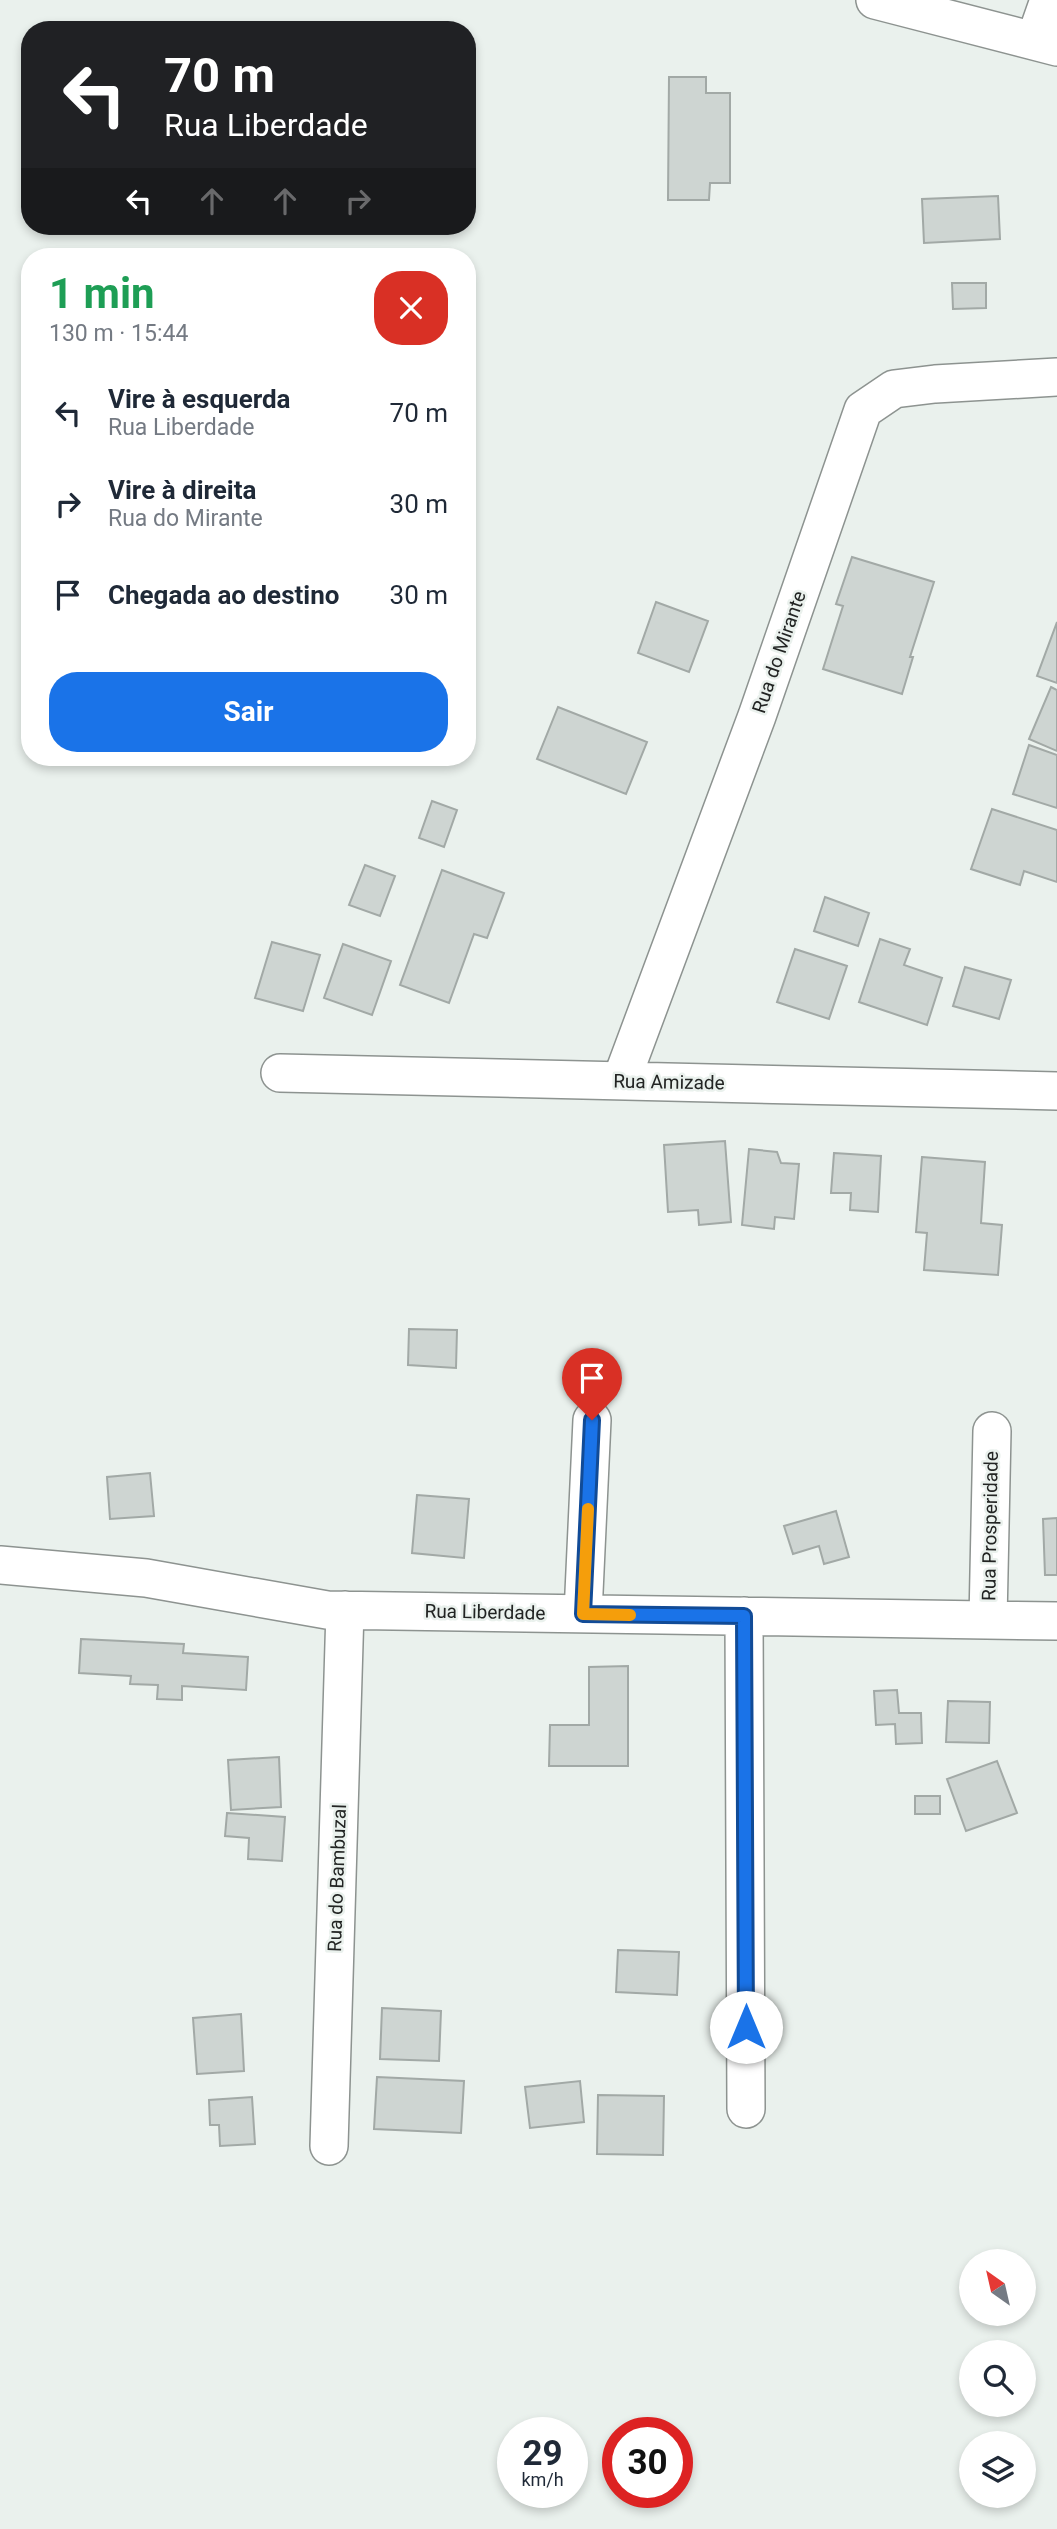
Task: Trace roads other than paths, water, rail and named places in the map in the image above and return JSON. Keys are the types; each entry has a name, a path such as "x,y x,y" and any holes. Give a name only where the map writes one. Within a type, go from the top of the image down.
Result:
{"street":[{"path":"874,0 1046,44 1049,0"},
{"name":"Rua do Mirante","path":"621,1081 757,716 863,410 894,389 1057,377"},
{"name":"Rua Amizade","path":"280,1073 1057,1091"},
{"path":"583,1614 592,1420"},
{"name":"Rua Prosperidade","path":"988,1620 992,1431"},
{"name":"Rua Liberdade","path":"0,1565 146,1578 327,1610 1057,1621"},
{"name":"Rua do Bambuzal","path":"329,2146 345,1610"},
{"path":"744,1616 746,2109"}]}
